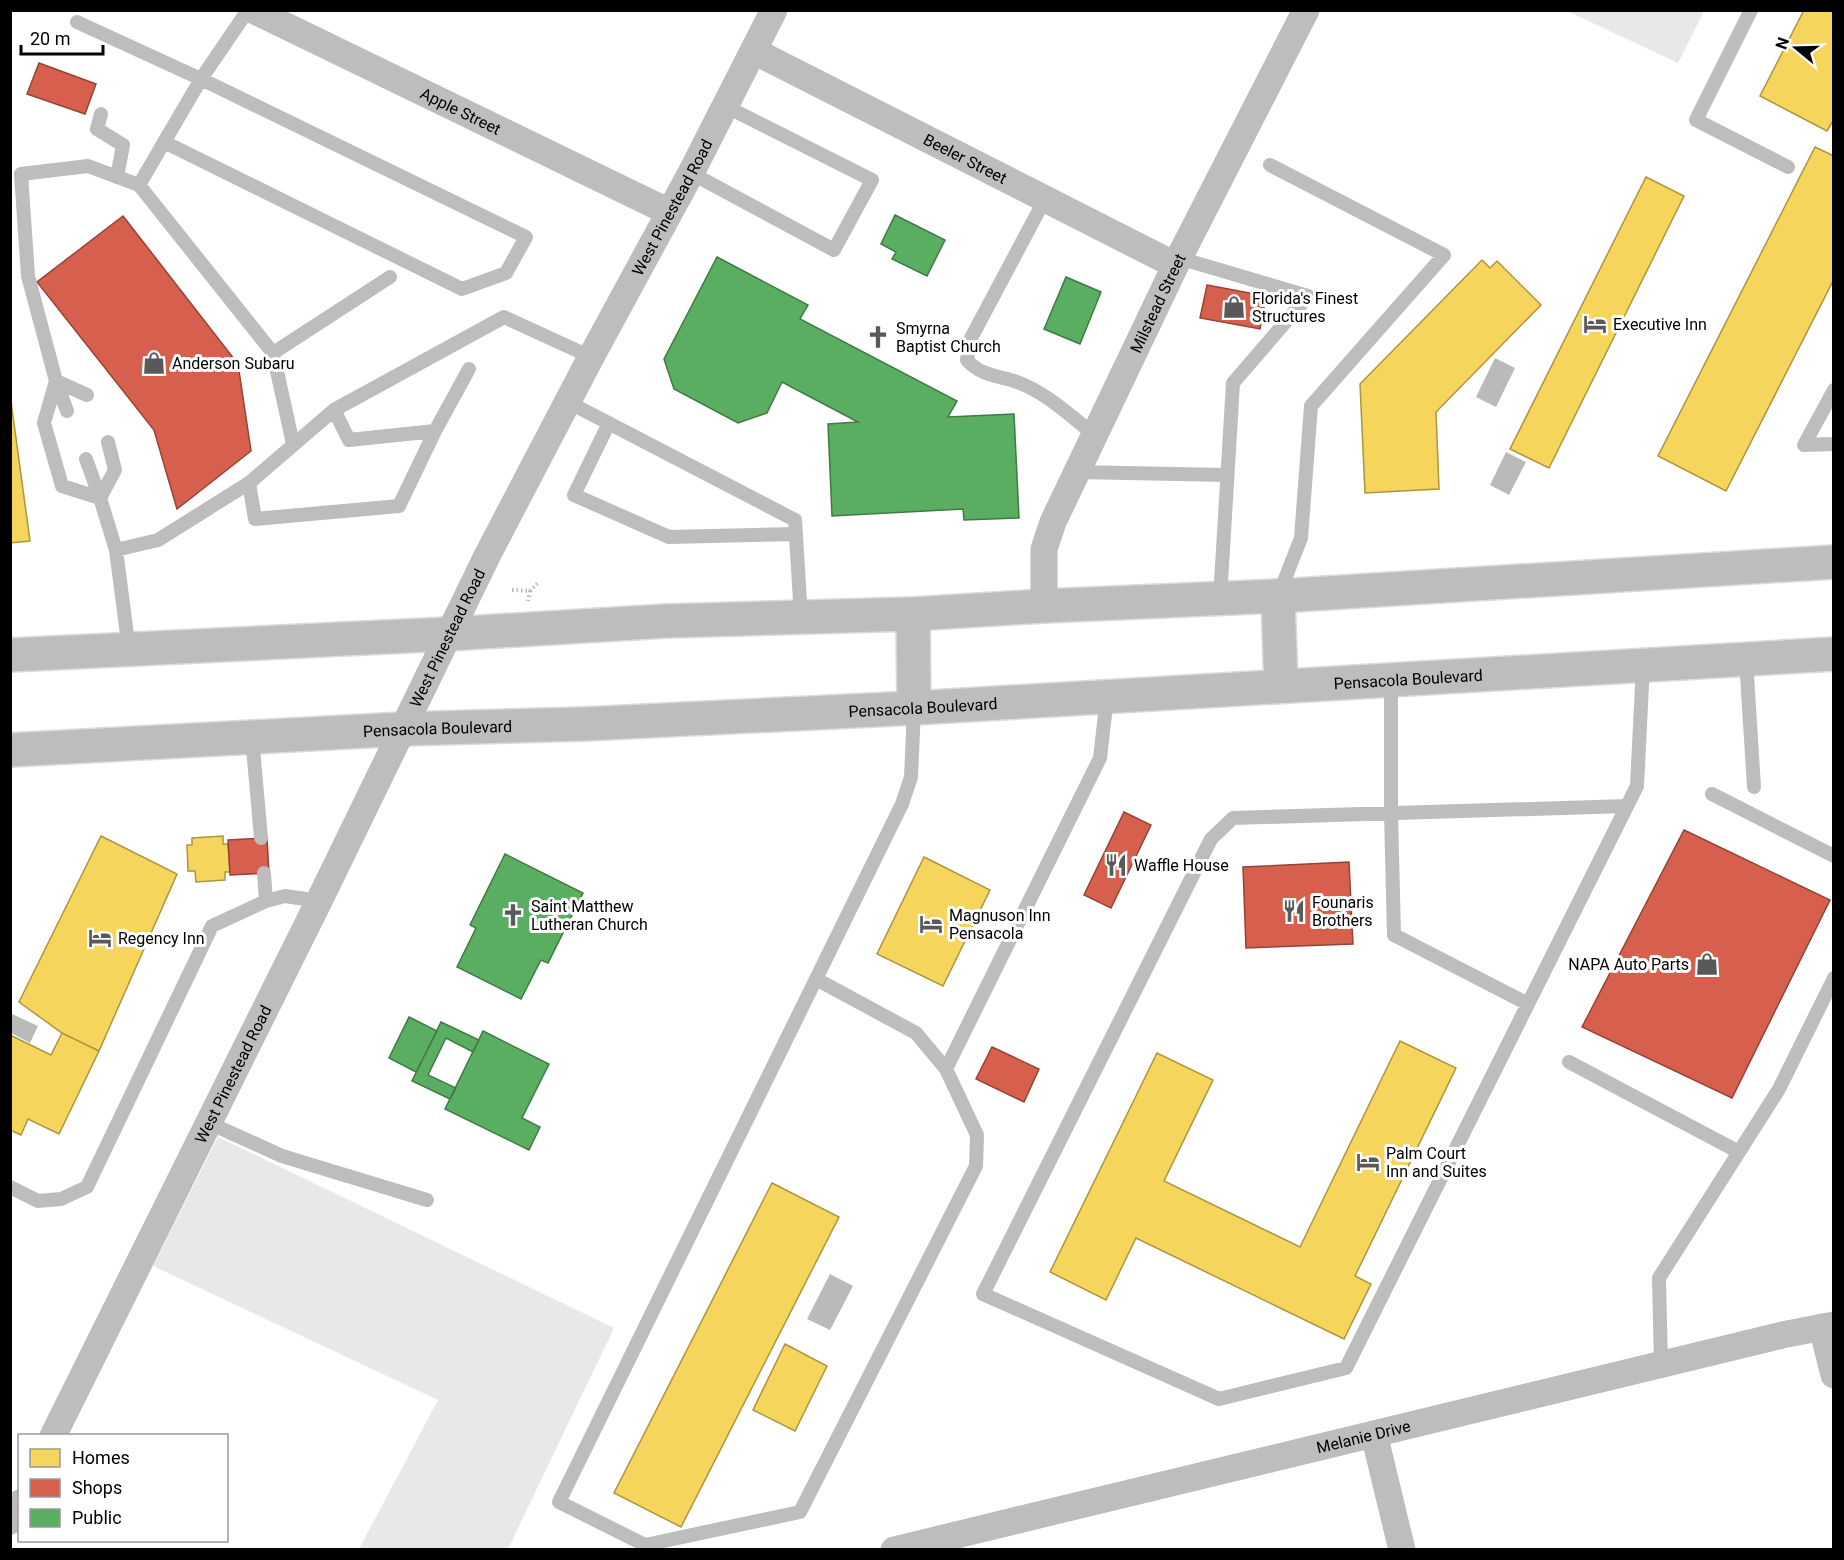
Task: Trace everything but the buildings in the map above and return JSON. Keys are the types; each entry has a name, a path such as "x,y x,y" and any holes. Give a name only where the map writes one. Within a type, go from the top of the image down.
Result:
{"main road":[{"path":"10,655 666,621 914,614 1278,596 1833,562"},
{"path":"1278,596 1281,686"},
{"path":"914,614 914,708"},
{"name":"Pensacola Boulevard","path":"10,750 403,729 584,724 914,708 1833,654"}],"street":[{"name":"Apple Street","path":"253,10 669,212"},
{"name":"West Pinestead Road","path":"53,1434 319,902 488,554 691,173 774,10"},
{"name":"Milstead Street","path":"1044,606 1044,549 1053,522 1177,262 1306,10"},
{"name":"Beeler Street","path":"754,51 1045,199 1177,262"},
{"name":"Melanie Drive","path":"894,1550 931,1545 1374,1434 1828,1326"},
{"path":"1828,1326 1833,1375"},
{"path":"1374,1434 1402,1550"},
{"path":"10,1521 18,1507"}],"lane":[{"path":"139,184 201,79 248,10"},
{"path":"1751,10 1696,120 1788,167"},
{"path":"77,22 126,52 201,79 526,237 506,273 462,289 165,142"},
{"path":"691,173 834,250 872,180 725,106"},
{"path":"101,114 97,129 123,145 117,177"},
{"path":"1270,165 1444,255 1311,406 1301,538 1278,596"},
{"path":"67,411 56,381 28,276 21,174 88,166 139,184 273,353 293,444"},
{"path":"1045,199 970,340 967,360 974,369 1017,382 1041,393 1095,435"},
{"path":"1177,262 1308,296 1233,383 1220,598"},
{"path":"273,353 390,277"},
{"path":"116,550 158,540 249,483 334,410 504,317 591,357"},
{"path":"249,483 255,519 399,506 435,431 469,369"},
{"path":"56,381 87,395"},
{"path":"56,381 44,423 62,486 100,498"},
{"path":"1833,390 1804,445 1833,444"},
{"path":"568,402 795,520 801,617"},
{"path":"334,410 349,440 435,431"},
{"path":"609,423 574,495 669,537 796,534"},
{"path":"100,498 115,470 108,442"},
{"path":"86,459 116,550 129,650"},
{"path":"1077,472 1227,475"},
{"path":"1746,659 1754,787"},
{"path":"1627,806 1233,818 1211,839 983,1294 1219,1399 1346,1368 1627,806 1637,786 1643,665"},
{"path":"1391,680 1390,814 1394,935 1528,1004"},
{"path":"946,1069 1100,758 1107,697"},
{"path":"816,979 916,1033 946,1069 977,1136 976,1166 800,1512 645,1545 559,1502 816,979 902,804 911,777 914,708"},
{"path":"252,737 261,838"},
{"path":"1712,794 1833,856"},
{"path":"264,873 266,901"},
{"path":"10,1187 38,1201 61,1198 87,1187 212,926 266,901 285,896 319,902"},
{"path":"1661,1364 1659,1278 1779,1089 1833,978"},
{"path":"1569,1062 1739,1152"},
{"path":"207,1122 282,1156 427,1200"}],"path":[{"path":"528,602 530,591 538,583"},
{"path":"512,590 530,591"}],"shaded area":[{"path":"1704,10 1678,63 1567,11"},
{"path":"1495,358 1515,368 1496,407 1476,397"},
{"path":"1506,452 1526,462 1509,495 1490,485"},
{"path":"10,1013 38,1026 30,1043 11,1033"},
{"path":"218,1137 614,1328 508,1549 359,1549 438,1400 153,1266"},
{"path":"830,1274 853,1286 830,1330 807,1319"}],"place":[{"name":"Florida's Finest Structures","path":"1234,307"},
{"name":"Executive Inn","path":"1595,324"},
{"name":"Smyrna Baptist Church","path":"878,337"},
{"name":"Anderson Subaru","path":"154,363"},
{"name":"Waffle House","path":"1116,865"},
{"name":"Founaris Brothers","path":"1294,911"},
{"name":"Saint Matthew Lutheran Church","path":"513,915"},
{"name":"Magnuson Inn Pensacola","path":"931,924"},
{"name":"Regency Inn","path":"100,938"},
{"name":"NAPA Auto Parts","path":"1707,964"},
{"name":"Palm Court Inn and Suites","path":"1368,1162"}]}
